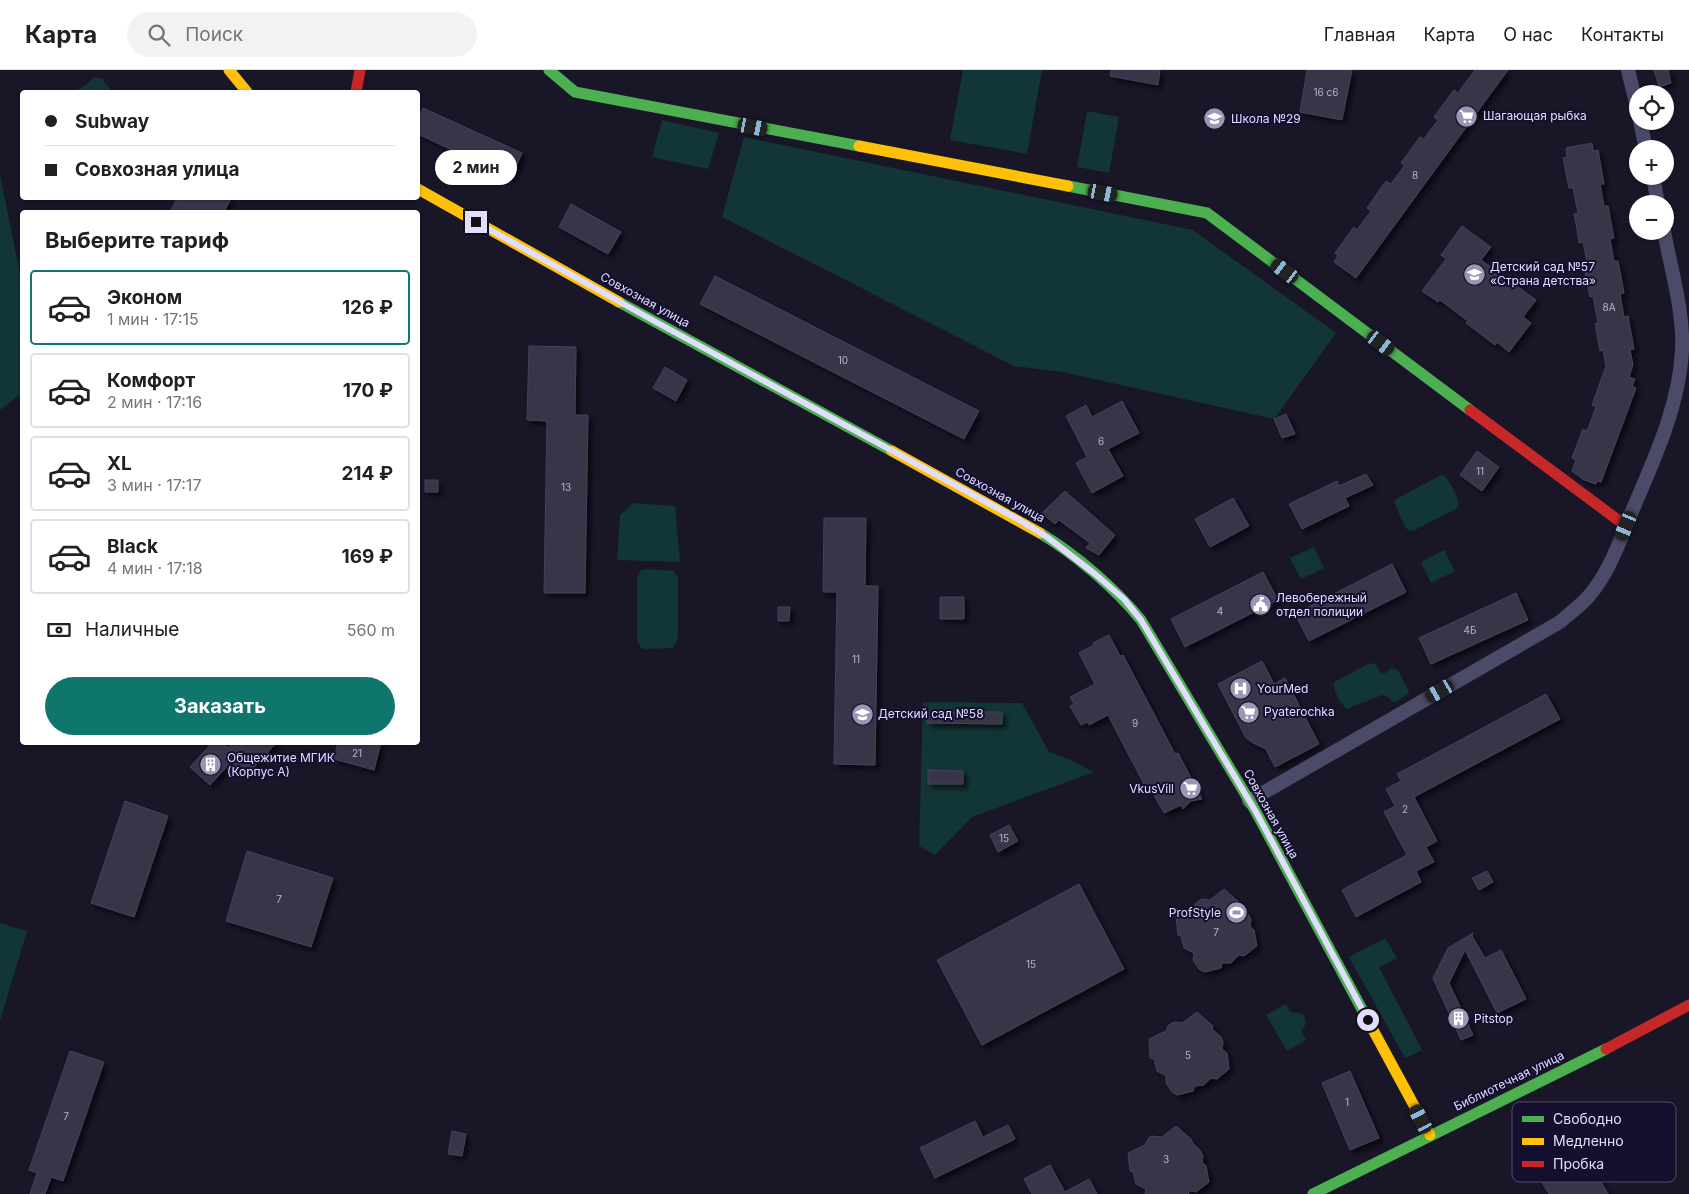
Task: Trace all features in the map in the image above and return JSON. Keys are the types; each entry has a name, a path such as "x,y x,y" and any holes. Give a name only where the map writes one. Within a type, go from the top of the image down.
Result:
{"street":[{"path":"228,70 246,90"},
{"path":"356,90 360,70"},
{"path":"548,70 576,92 1207,213 1626,526"},
{"path":"1628,70 1632,85"},
{"name":"Совхозная улица","path":"420,190 656,322 1012,516 1047,537 1116,592 1141,620 1249,801 1430,1135"},
{"path":"1249,801 1560,622 1589,596 1604,573 1626,526 1662,435 1675,395 1680,370 1682,327 1666,240"},
{"name":"Библиотечная улица","path":"1313,1194 1618,1044 1689,1005"},
{"path":"1618,1044 1672,1027"}],"green space":[{"path":"963,70 1042,70 1027,154 950,140"},
{"path":"94,77 103,79 105,84 107,84 110,90 77,90"},
{"path":"1087,111 1119,117 1109,173 1077,167"},
{"path":"662,120 719,133 708,169 652,157"},
{"path":"744,137 1193,230 1336,333 1274,419 1063,372 1014,366 722,217"},
{"path":"0,175 20,273 20,395 0,410"},
{"path":"1444,475 1457,497 1459,505 1456,509 1415,530 1409,531 1405,527 1394,502 1398,498"},
{"path":"633,503 675,506 680,562 617,560 620,515"},
{"path":"1314,547 1324,568 1301,579 1290,558"},
{"path":"1444,550 1455,571 1431,583 1421,562"},
{"path":"641,570 674,571 678,578 678,633 677,641 673,648 645,649 641,648 637,641 637,578"},
{"path":"1370,663 1376,665 1382,673 1386,673 1391,668 1398,670 1409,691 1408,694 1396,702 1382,695 1347,709 1338,697 1334,682"},
{"path":"923,702 1022,703 1049,752 1073,761 1094,772 972,817 935,855 919,846"},
{"path":"0,923 27,931 0,1021"},
{"path":"1385,938 1397,958 1379,967 1422,1050 1405,1058 1349,957"},
{"path":"1286,1004 1291,1013 1299,1013 1306,1020 1301,1031 1306,1040 1287,1051 1266,1015"}],"building":[{"path":"1111,70 1160,70 1158,85 1110,76"},
{"path":"1307,70 1352,70 1342,120 1300,112"},
{"path":"1475,70 1508,70 1356,278 1334,262 1338,256 1335,253 1354,227 1357,230 1371,211 1367,208 1386,181 1391,184 1405,165 1401,163 1420,137 1424,139 1438,120 1434,117 1454,90 1458,93"},
{"path":"1654,70 1668,70 1671,83 1658,85"},
{"path":"423,108 522,153 511,178 420,135 420,115"},
{"path":"1592,143 1593,151 1598,150 1604,184 1600,184 1604,206 1608,206 1614,238 1610,239 1614,261 1618,261 1624,293 1620,294 1624,317 1628,316 1634,349 1630,350 1633,365 1629,377 1635,379 1632,386 1636,388 1601,482 1597,481 1596,484 1584,480 1572,471 1576,460 1572,458 1583,429 1587,431 1596,407 1592,405 1606,366 1603,350 1600,351 1595,324 1598,323 1593,296 1590,297 1584,268 1588,267 1583,242 1579,243 1574,214 1578,213 1573,188 1569,188 1563,158 1567,157 1566,148"},
{"path":"176,200 230,200 225,210 171,210"},
{"path":"571,204 621,232 608,254 559,227"},
{"path":"1462,226 1491,247 1481,260 1536,300 1523,317 1531,323 1509,352 1497,342 1495,345 1440,300 1438,302 1422,291 1446,259 1441,255"},
{"path":"715,276 979,411 964,439 700,304"},
{"path":"529,346 576,347 575,415 588,415 585,593 544,593 547,421 527,420"},
{"path":"665,367 687,380 676,401 653,388"},
{"path":"1122,401 1139,433 1108,449 1123,476 1092,493 1076,463 1087,457 1066,416 1086,405 1092,417"},
{"path":"1286,414 1295,434 1282,438 1274,419"},
{"path":"1477,451 1499,467 1482,491 1460,475"},
{"path":"1366,474 1373,485 1345,498 1349,506 1302,529 1289,504 1337,481 1339,486"},
{"path":"425,480 438,480 438,492 425,492"},
{"path":"1065,491 1115,535 1099,555 1086,548 1090,543 1059,520 1055,524 1042,513"},
{"path":"1233,498 1249,526 1210,547 1195,519"},
{"path":"824,518 866,518 865,586 878,586 875,765 834,764 837,592 823,592"},
{"path":"1392,564 1406,592 1309,641 1295,614"},
{"path":"1263,572 1278,600 1185,647 1171,619"},
{"path":"1516,593 1528,620 1431,664 1419,638"},
{"path":"940,597 964,597 964,619 940,619"},
{"path":"778,607 790,607 789,621 778,621"},
{"path":"1109,635 1120,656 1123,655 1175,754 1178,753 1202,799 1191,801 1183,809 1181,805 1164,813 1151,790 1148,792 1108,715 1089,725 1087,722 1081,725 1070,706 1074,704 1070,697 1095,684 1079,653"},
{"path":"1262,661 1274,684 1285,678 1319,744 1275,767 1266,749 1246,738 1218,684"},
{"path":"1546,694 1560,719 1414,797 1437,841 1426,847 1434,862 1416,871 1421,882 1356,917 1342,890 1407,855 1384,812 1395,806 1386,789 1401,781 1397,774"},
{"path":"927,712 1002,712 1002,724 927,723"},
{"name":"Общежитие МГИК (Корпус А)","path":"210,745 226,745 228,748 230,745 274,745 246,776 231,762 210,785 190,767"},
{"path":"337,745 380,745 374,770 334,759"},
{"path":"928,770 963,771 963,784 928,784"},
{"path":"125,801 168,816 134,917 91,903"},
{"path":"1009,825 1018,841 998,852 990,835"},
{"path":"247,851 333,878 311,947 226,921"},
{"path":"1487,871 1493,882 1479,890 1472,878"},
{"path":"1079,884 1124,969 982,1045 937,960"},
{"path":"1224,889 1240,903 1240,906 1251,919 1250,926 1254,930 1257,946 1244,956 1239,955 1231,963 1222,963 1221,968 1205,972 1199,969 1193,960 1194,953 1184,948 1181,936 1178,935 1176,916 1193,909 1200,900 1210,900"},
{"path":"1473,933 1472,936 1485,958 1501,950 1526,999 1497,1013 1465,950 1449,983 1473,1035 1461,1040 1433,978 1448,948"},
{"path":"1197,1012 1213,1026 1212,1029 1221,1037 1223,1042 1222,1049 1227,1053 1229,1069 1217,1079 1211,1078 1204,1085 1195,1086 1193,1091 1177,1095 1172,1092 1166,1083 1166,1076 1157,1071 1154,1059 1150,1058 1149,1039 1166,1031 1172,1023 1182,1023"},
{"path":"70,1051 104,1062 63,1181 51,1177 45,1194 30,1194 37,1173 29,1170"},
{"path":"1350,1071 1379,1138 1350,1150 1322,1083"},
{"path":"975,1121 983,1137 1008,1125 1015,1139 935,1178 920,1148"},
{"path":"1176,1126 1200,1150 1209,1182 1196,1192 1191,1191 1188,1194 1145,1194 1146,1189 1136,1184 1133,1172 1130,1171 1128,1153 1145,1145 1151,1136 1162,1137"},
{"path":"452,1131 466,1134 462,1156 448,1154"},
{"path":"1050,1165 1065,1192 1089,1179 1097,1194 1032,1194 1024,1179"},
{"path":"1542,1182 1601,1182 1608,1194 1549,1194"}],"traffic: fast":[{"path":"549,70 575,92 859,146"},
{"path":"1068,186 1207,213 1470,410"},
{"path":"619,302 892,451"},
{"path":"1040,533 1094,572 1141,620 1256,812 1372,1028"},
{"path":"1313,1194 1606,1049"}],"traffic: slow":[{"path":"229,70 245,90"},
{"path":"859,146 1068,186"},
{"path":"420,190 619,302"},
{"path":"892,451 1040,533"},
{"path":"1372,1028 1430,1135"}],"traffic: jam":[{"path":"356,90 360,70"},
{"path":"1470,410 1626,526"},
{"path":"1606,1049 1689,1005"}],"place":[{"name":"Шагающая рыбка","path":"1467,116"},
{"name":"Школа №29","path":"1215,119"},
{"name":"Детский сад №57 «Страна детства»","path":"1474,274"},
{"name":"Левобережный отдел полиции","path":"1260,605"},
{"name":"YourMed","path":"1241,689"},
{"name":"Pyaterochka","path":"1248,712"},
{"name":"Детский сад №58","path":"862,714"},
{"name":"Общежитие МГИК (Корпус А)","path":"211,765"},
{"name":"VkusVill","path":"1190,789"},
{"name":"ProfStyle","path":"1237,913"},
{"name":"Pitstop","path":"1458,1019"}],"route":[{"path":"476,222 1021,521 1076,558 1124,599 1141,620 1256,812 1368,1020"}]}
